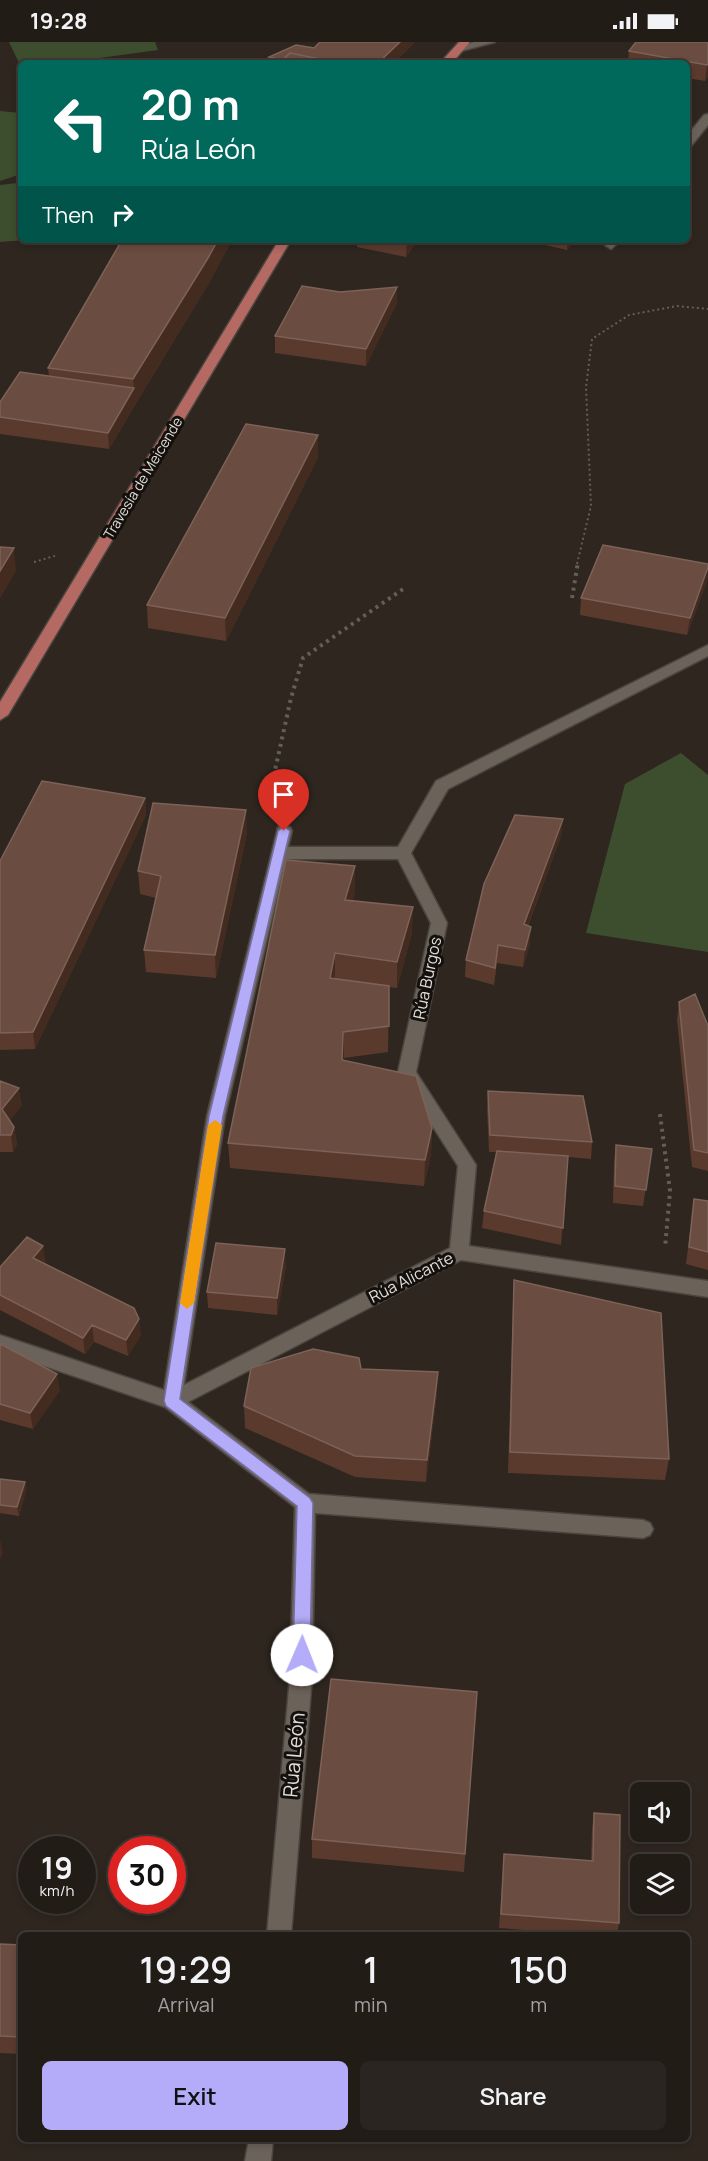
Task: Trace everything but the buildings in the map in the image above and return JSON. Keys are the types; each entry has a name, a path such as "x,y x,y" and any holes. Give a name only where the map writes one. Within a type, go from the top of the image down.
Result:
{"main road":[{"path":"449,60 463,45"},
{"name":"Travesía de Meicende","path":"0,715 283,243"}],"street":[{"path":"463,45 490,42"},
{"path":"690,140 708,117"},
{"path":"279,853 404,853 442,785 708,650"},
{"path":"172,1401 216,1116 284,831"},
{"name":"Rúa Burgos","path":"404,853 439,923 407,1072 468,1166 459,1252"},
{"name":"Rúa Alicante","path":"172,1401 459,1252 708,1289"},
{"path":"0,1343 172,1401 305,1503 643,1529"},
{"name":"Rúa León","path":"279,1932 301,1677 305,1503"},
{"path":"258,2161 261,2142"}],"path":[{"path":"572,598 578,559 591,506 586,387 592,339 628,315 677,306 708,309"},
{"path":"284,831 270,793 291,698 303,658 406,587"},
{"path":"660,1114 670,1191 663,1282"}],"green space":[{"path":"9,42 155,42 158,50 85,60 18,61"},
{"path":"0,111 18,113 18,175 0,181"},
{"path":"17,183 18,241 0,242 0,185"},
{"path":"681,753 708,775 708,952 586,933 625,784"}],"slow traffic":[{"path":"187,1303 215,1125"}],"route":[{"path":"284,831 216,1116 172,1401 305,1503 302,1655"}]}
